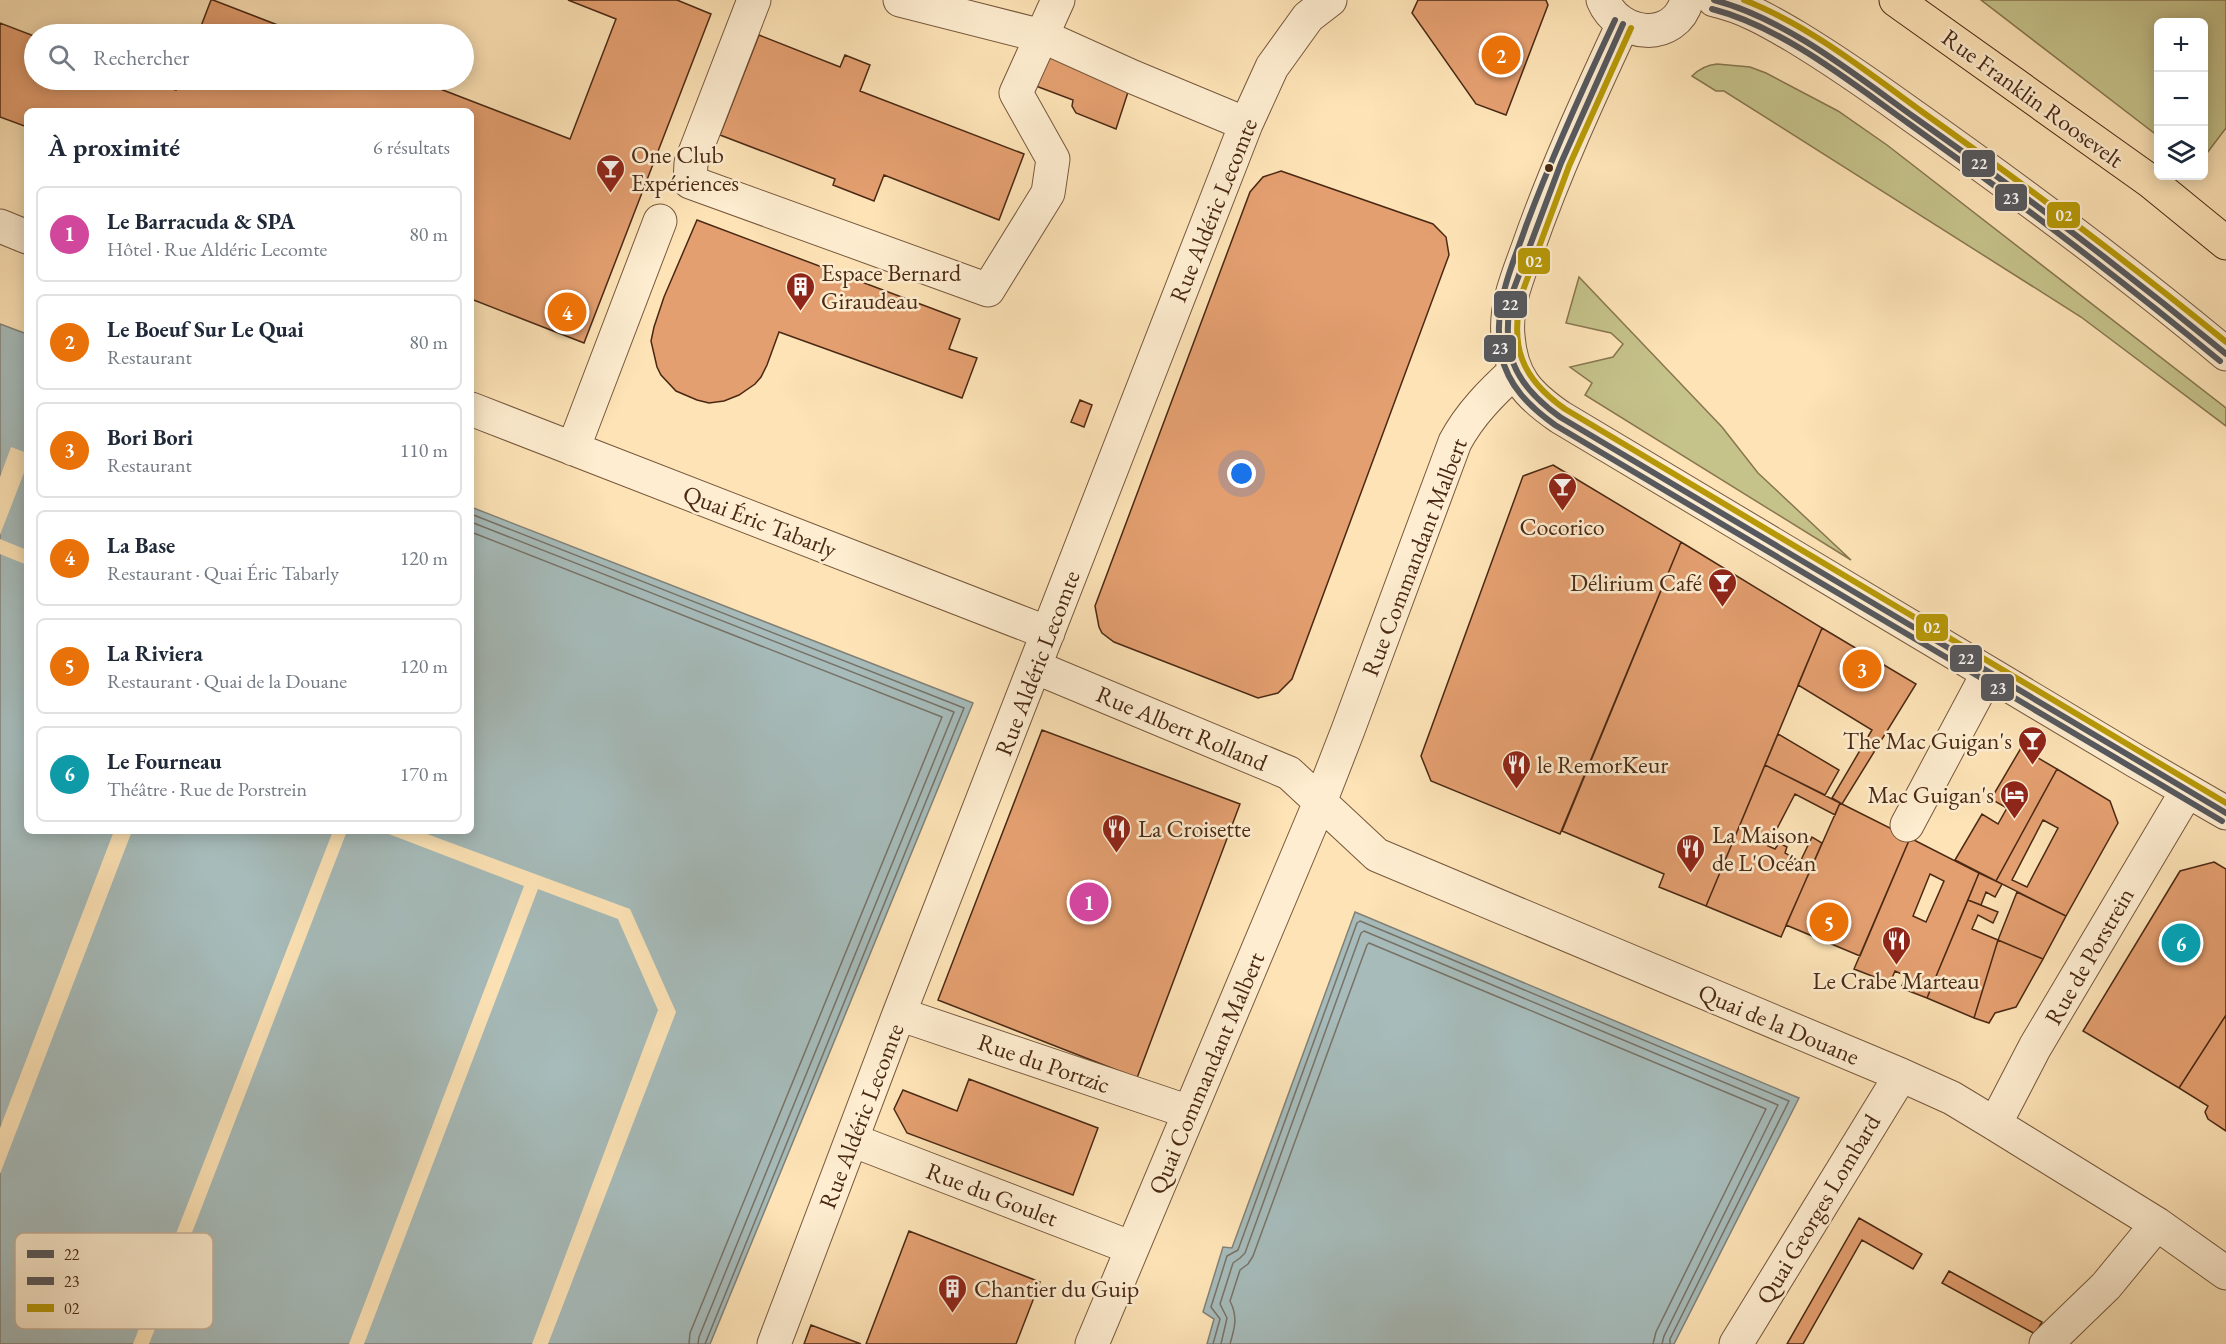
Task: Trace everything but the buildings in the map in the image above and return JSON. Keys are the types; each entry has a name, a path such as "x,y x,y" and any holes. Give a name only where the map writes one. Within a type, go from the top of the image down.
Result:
{"main road":[{"name":"Rue Franklin Roosevelt","path":"1896,0 2150,181 2226,243"}],"street":[{"path":"754,0 691,163 690,182 988,290 1048,193 1053,159 1016,93 1058,0"},
{"path":"900,0 1042,36 1246,124"},
{"name":"Rue Aldéric Lecomte","path":"774,1344 899,1014 1246,124 1272,68 1308,17 1330,0"},
{"path":"1687,0 1676,18 1663,27 1648,31 1633,29 1613,12 1574,131 1541,211 1511,296 1508,335 1515,371 1536,401 1560,417 2226,813"},
{"path":"1714,0 1737,5 1757,15 1836,61 1989,169 2171,308 2226,354"},
{"path":"573,449 660,221"},
{"path":"0,226 24,236"},
{"name":"Rue Commandant Malbert","path":"1320,802 1455,442 1464,426 1484,402 1515,371"},
{"name":"Quai Éric Tabarly","path":"474,410 1048,633"},
{"name":"Rue Albert Rolland","path":"1035,667 1289,774 1320,802"},
{"path":"1907,825 1988,673"},
{"name":"Rue de Porstrein","path":"1995,1124 2036,1047 2187,791"},
{"name":"Quai de la Douane","path":"1320,802 1377,855 1952,1098 2157,1224 2226,1273"},
{"name":"Quai Commandant Malbert","path":"1092,1344 1320,802"},
{"name":"Rue du Portzic","path":"899,1014 1189,1112"},
{"name":"Quai Georges Lombard","path":"1736,1344 1901,1075"},
{"name":"Rue du Goulet","path":"852,1140 1132,1248"},
{"path":"2046,1344 2106,1286 2157,1224"}],"shaded area":[{"path":"1981,0 2226,0 2226,128 2208,152 2208,18 2154,18 2154,133"},
{"path":"1717,64 1750,67 1766,73 1838,111 1887,145 2226,408 2226,426 2081,317 1724,91 1716,91 1692,76 1703,68"},
{"path":"1579,277 1722,427 1758,473 1851,560 1585,395 1592,383 1570,367 1613,357 1623,344 1611,333 1566,323"}],"water":[{"path":"0,324 24,333 24,834 474,834 474,508 973,703 710,1344 0,1344"},
{"path":"1355,912 1799,1098 1674,1344 1207,1344 1214,1319 1203,1312 1223,1247 1232,1248"}],"pier":[{"path":"11,447 24,452 24,473 0,535 0,477"},
{"path":"0,539 24,549 24,564 0,554"},
{"path":"113,834 131,834 0,1174 0,1128"},
{"path":"332,834 346,834 192,1233 176,1233"},
{"path":"389,834 427,834 630,909 676,1012 548,1344 532,1344 658,1010 618,919 538,889 364,1344 349,1344 524,886"},
{"path":"139,1329 155,1329 149,1344 133,1344"}],"transit line":[{"name":"22","path":"1714,0 1767,20 1843,66 2072,232 2226,354"},
{"name":"02","path":"1744,0 1791,22 1858,65 2075,224 2226,342"},
{"name":"23","path":"1712,9 1764,28 1839,73 2027,210 2144,299 2220,361"},
{"name":"23","path":"1615,20 1546,174 1504,290 1499,320 1501,354 1514,386 1555,425 2222,821"},
{"name":"22","path":"1623,24 1561,163 1513,291 1509,312 1509,347 1513,363 1530,391 1560,417 2226,813"},
{"name":"02","path":"1631,28 1569,166 1522,293 1518,312 1518,345 1522,359 1538,385 1565,409 2226,803"}],"place":[{"name":"Le Boeuf Sur Le Quai","path":"1501,55"},
{"name":"One Club Expériences","path":"610,194"},
{"name":"La Base","path":"567,312"},
{"name":"Espace Bernard Giraudeau","path":"800,312"},
{"name":"Cocorico","path":"1562,512"},
{"name":"Délirium Café","path":"1723,608"},
{"name":"Bori Bori","path":"1862,669"},
{"name":"The Mac Guigan's","path":"2033,766"},
{"name":"le RemorKeur","path":"1516,790"},
{"name":"Mac Guigan's","path":"2015,820"},
{"name":"La Croisette","path":"1117,854"},
{"name":"La Maison de L'Océan","path":"1691,874"},
{"name":"Le Barracuda & SPA","path":"1089,902"},
{"name":"La Riviera","path":"1829,922"},
{"name":"Le Fourneau","path":"2181,943"},
{"name":"Le Crabe Marteau","path":"1896,966"},
{"name":"Chantier du Guip","path":"953,1314"}]}
